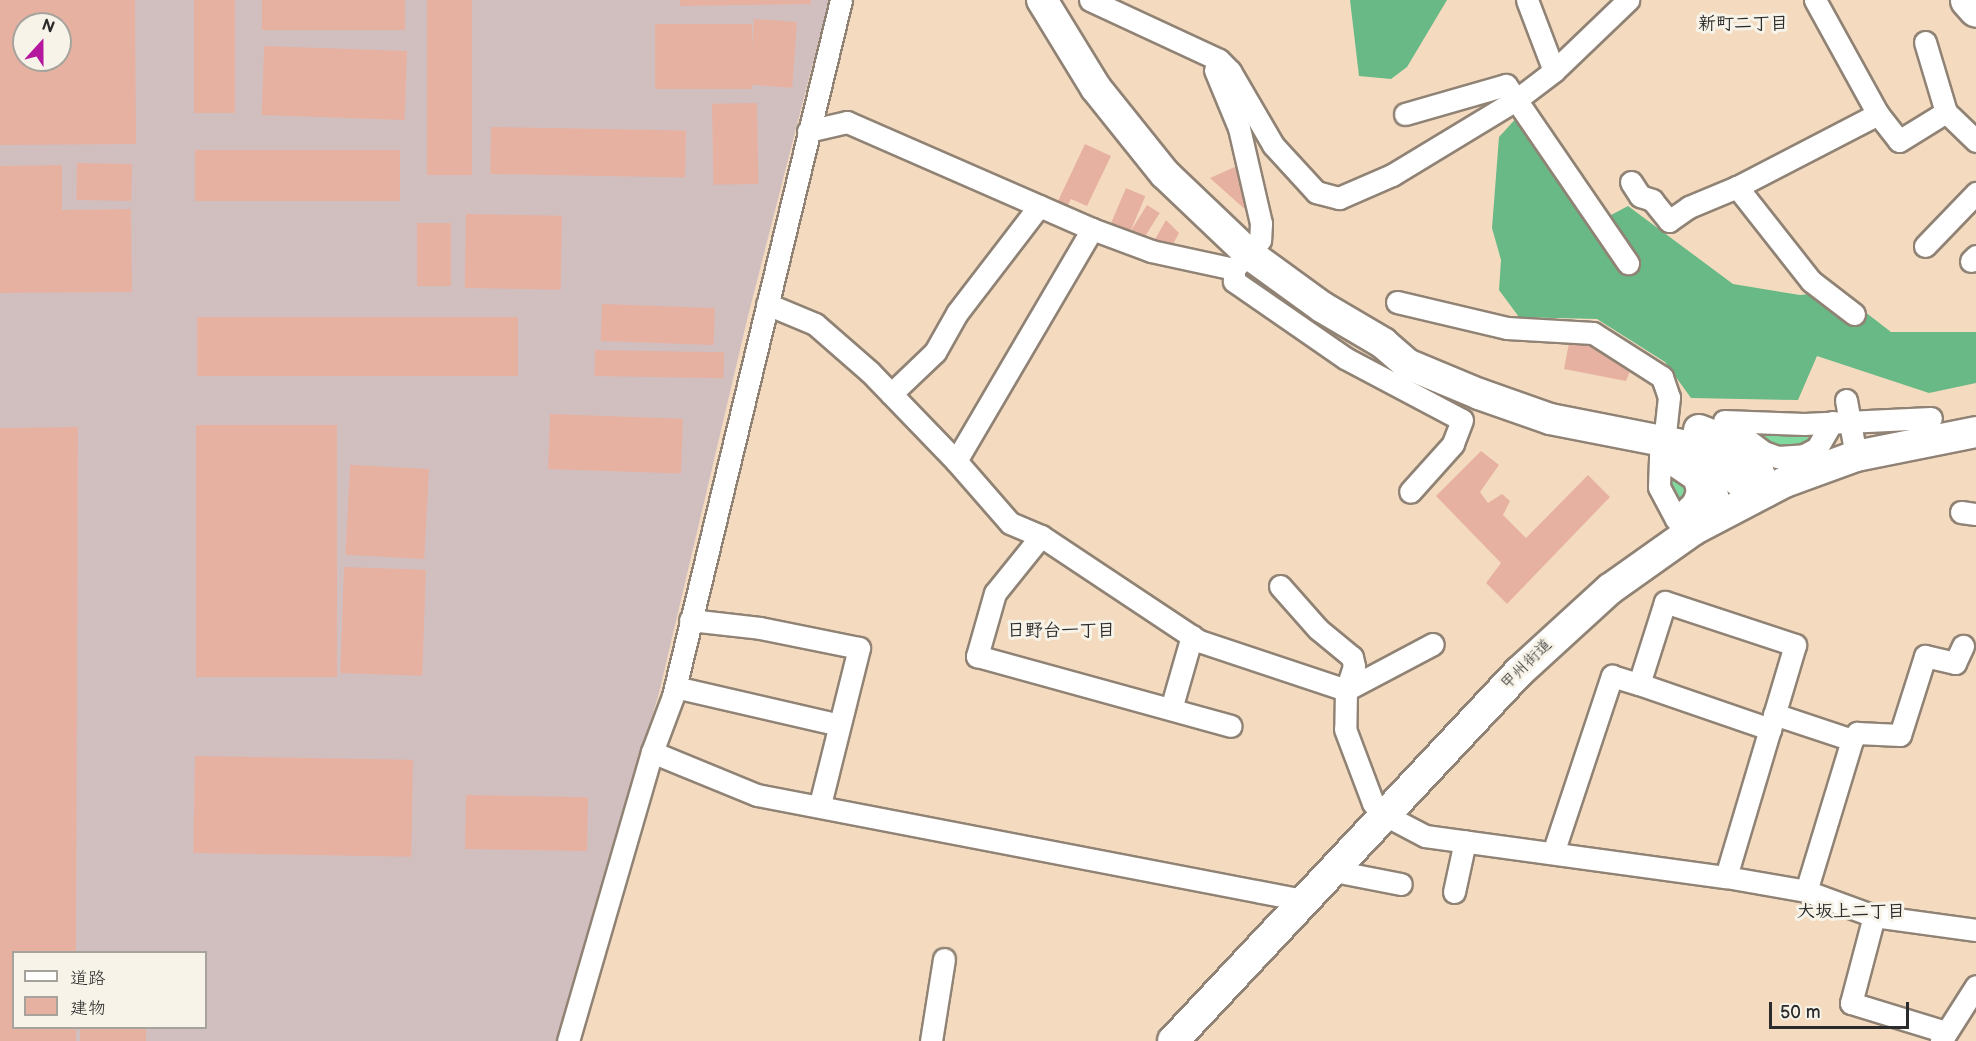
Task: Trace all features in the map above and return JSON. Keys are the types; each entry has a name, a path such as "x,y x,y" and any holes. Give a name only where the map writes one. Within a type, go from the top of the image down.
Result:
{"highway":[{"path":"1967,0 1976,10"}],"main road":[{"path":"1042,0 1117,117 1242,262 1383,342 1407,364 1479,394 1550,419 1664,441 1712,456 1739,481 1765,492"},
{"name":"甲州街道","path":"1173,1041 1303,900 1547,644 1610,589 1693,530 1765,492 1856,456 1976,432"},
{"path":"1664,441 1700,462 1709,477 1713,496 1693,530"}],"street":[{"path":"568,1041 652,752 675,687 841,0"},
{"path":"1090,0 1206,51 1230,71 1273,145 1316,192 1338,198 1392,175 1516,100 1554,71 1628,0"},
{"path":"1527,0 1554,71"},
{"path":"1815,0 1878,114 1899,141 1946,112"},
{"path":"1924,42 1946,112 1976,141"},
{"path":"1206,51 1227,93 1250,172 1261,223 1260,240 1242,262 1234,281 1306,334 1379,378 1462,420 1452,444 1410,492"},
{"path":"1405,114 1506,85 1628,262"},
{"path":"1631,182 1640,196 1652,200 1669,221 1689,207 1737,187 1878,114"},
{"path":"808,131 847,122 1092,229 1151,251 1242,262"},
{"path":"1737,187 1811,281 1854,314"},
{"path":"1925,246 1976,194"},
{"path":"891,394 935,352 957,313 1040,206"},
{"path":"956,461 1092,229"},
{"path":"1397,302 1507,328 1593,333 1662,376 1669,397 1664,441"},
{"path":"767,304 814,324 891,394 956,461 1010,523 1041,536 1192,636 1346,690 1433,644"},
{"path":"1846,400 1841,422 1856,456"},
{"path":"1841,422 1931,418"},
{"path":"1041,536 995,593 977,656 1231,726"},
{"path":"1280,586 1318,629 1352,657 1354,666 1346,690 1346,729 1373,803 1385,815 1425,836 1726,877 1806,891 1874,916 1976,930"},
{"path":"1639,684 1665,602 1795,645 1726,877"},
{"path":"690,620 760,628 859,648 820,805"},
{"path":"1171,709 1192,636"},
{"path":"1806,891 1852,740 1857,733 1900,735 1925,656 1955,663 1963,646"},
{"path":"1553,853 1612,676 1772,721 1852,740"},
{"path":"675,687 839,725"},
{"path":"652,752 757,795 820,805 1303,900"},
{"path":"1454,892 1465,842"},
{"path":"1334,870 1401,884"},
{"path":"1874,916 1851,1003 1944,1036 1976,986"},
{"path":"931,1041 944,959"}],"shaded area":[{"path":"0,0 829,0 748,316 659,693 556,1041 0,1041"}],"green space":[{"path":"1350,0 1447,0 1407,67 1391,79 1359,76"},
{"path":"1531,102 1611,215 1628,206 1733,284 1800,295 1838,291 1891,332 1976,332 1976,383 1929,393 1817,356 1798,400 1691,398 1665,362 1597,319 1519,317 1499,290 1501,260 1492,228 1499,137"},
{"path":"1743,428 1823,428 1814,442 1781,451"},
{"path":"1664,465 1692,490 1677,509"}],"building":[{"path":"0,0 135,0 136,144 0,145"},
{"path":"194,0 235,0 235,113 194,113"},
{"path":"262,0 405,0 405,30 262,30"},
{"path":"427,0 472,0 472,175 427,175"},
{"path":"680,0 811,0 811,4 680,6"},
{"path":"754,19 797,22 792,88 749,85"},
{"path":"655,24 752,24 752,89 655,89"},
{"path":"264,46 407,51 405,120 262,115"},
{"path":"757,103 758,184 713,185 712,104"},
{"path":"491,127 686,130 685,177 490,174"},
{"path":"1085,144 1111,156 1087,206 1071,199 1068,205 1058,201"},
{"path":"195,150 400,150 400,201 195,201"},
{"path":"77,163 132,164 131,201 76,200"},
{"path":"62,165 62,210 131,209 132,292 0,293 0,166"},
{"path":"1237,166 1248,212 1210,178"},
{"path":"1126,188 1145,196 1130,233 1110,225"},
{"path":"1147,205 1160,213 1143,239 1131,231"},
{"path":"466,214 562,216 561,290 465,288"},
{"path":"1166,220 1179,233 1172,246 1154,241"},
{"path":"417,223 451,223 451,286 417,286"},
{"path":"602,304 715,308 714,345 601,341"},
{"path":"197,317 518,317 518,376 197,376"},
{"path":"1569,343 1590,344 1609,352 1631,369 1626,381 1564,369"},
{"path":"595,350 724,352 724,378 595,376"},
{"path":"550,414 683,419 681,474 548,469"},
{"path":"196,425 337,425 337,677 196,677"},
{"path":"78,427 76,951 12,951 12,1029 76,1029 76,1041 0,1041 0,428"},
{"path":"1481,451 1499,465 1480,492 1488,503 1502,494 1510,501 1503,515 1526,538 1588,475 1610,497 1507,604 1486,583 1501,563 1436,496"},
{"path":"350,465 429,469 424,559 345,555"},
{"path":"344,567 426,570 422,676 340,673"},
{"path":"195,756 413,760 411,857 193,853"},
{"path":"466,795 588,797 587,851 465,849"},
{"path":"80,1029 146,1029 146,1041 80,1041"}],"district":[{"name":"新町二丁目","path":"1743,24"},
{"name":"日野台一丁目","path":"1061,631"},
{"name":"大坂上二丁目","path":"1851,912"}]}
